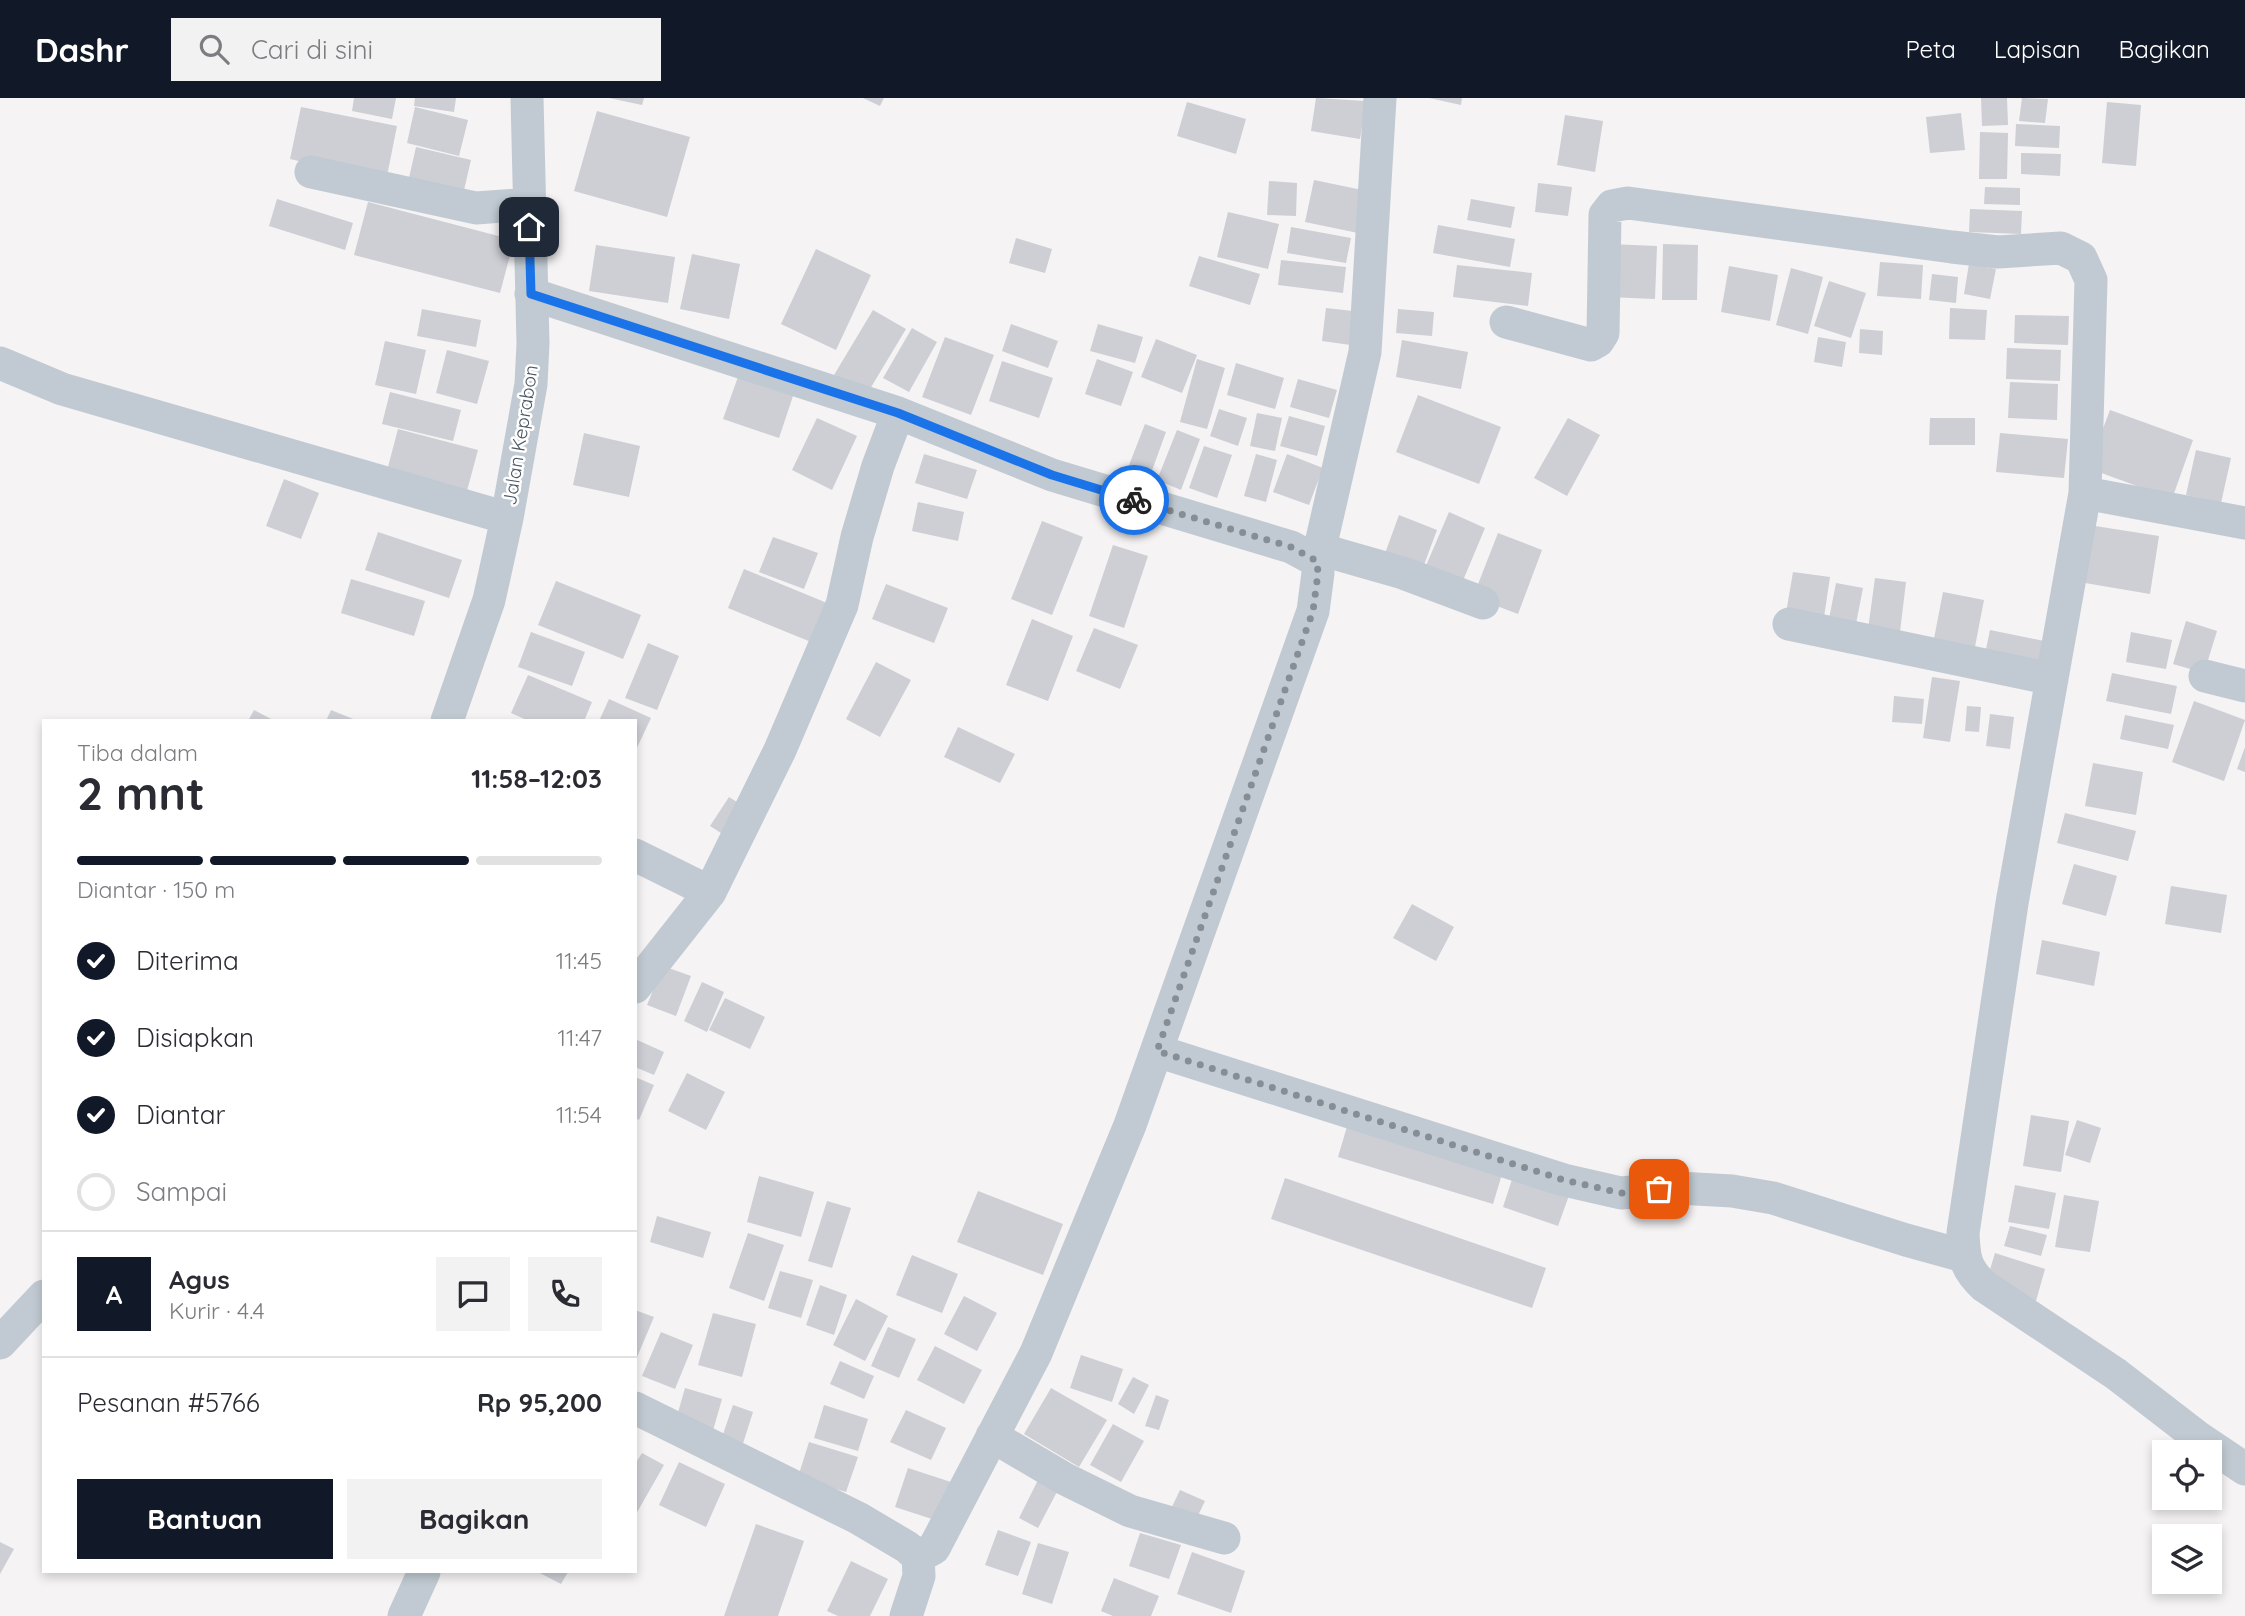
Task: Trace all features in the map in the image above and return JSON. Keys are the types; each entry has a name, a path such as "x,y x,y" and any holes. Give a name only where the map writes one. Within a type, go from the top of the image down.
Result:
{"street":[{"name":"Jalan Keprabon","path":"448,719 489,600 507,519 531,384 527,98"},
{"path":"918,1557 934,1548 1036,1353 1130,1125 1313,611 1318,555 1365,352 1380,98"},
{"path":"311,172 476,208 529,204"},
{"path":"1506,323 1591,345 1598,341 1603,333 1605,215 1612,206 1628,203 1963,249 1998,252 2061,248 2081,258 2091,280 2085,493 2004,958 1963,1233 1964,1255 1970,1273 1984,1286 2116,1374 2199,1438 2245,1469"},
{"path":"531,294 898,413 1052,475 1318,555 1403,573 1483,603"},
{"path":"0,363 62,389 507,519"},
{"path":"637,984 710,892 780,751 842,605 857,537 878,466 898,413"},
{"path":"2085,493 2245,523"},
{"path":"1789,624 2052,679"},
{"path":"2205,676 2245,686"},
{"path":"637,856 710,892"},
{"path":"1157,1051 1564,1180 1621,1193 1678,1188 1732,1191 1773,1198 1906,1240 1964,1255"},
{"path":"0,1343 42,1298"},
{"path":"637,1409 858,1518 907,1547 918,1557 919,1576 906,1616"},
{"path":"992,1436 1065,1479 1130,1511 1224,1538"},
{"path":"404,1616 424,1573"}],"building":[{"path":"354,98 396,98 392,119 352,111"},
{"path":"415,98 456,98 454,112 414,106"},
{"path":"609,98 644,98 642,105"},
{"path":"863,98 884,98 880,106"},
{"path":"1316,98 1366,101 1360,139 1311,131"},
{"path":"1429,98 1462,98 1461,105"},
{"path":"1981,98 2007,98 2008,125 1982,126"},
{"path":"2022,98 2048,99 2045,123 2019,121"},
{"path":"1187,102 1246,119 1236,154 1177,136"},
{"path":"2107,102 2141,105 2136,166 2102,163"},
{"path":"301,107 397,126 386,181 290,159"},
{"path":"415,107 468,120 459,156 407,143"},
{"path":"597,111 690,137 667,217 574,191"},
{"path":"1961,113 1965,150 1930,153 1926,117"},
{"path":"1565,115 1603,121 1595,172 1557,165"},
{"path":"2016,124 2060,126 2059,148 2015,146"},
{"path":"1980,132 2008,133 2007,179 1979,179"},
{"path":"416,147 471,160 461,203 406,191"},
{"path":"2021,153 2061,154 2060,176 2021,174"},
{"path":"1314,180 1367,191 1358,233 1305,222"},
{"path":"1269,181 1297,183 1296,216 1267,215"},
{"path":"1538,183 1572,187 1568,216 1535,212"},
{"path":"1985,187 2020,188 2020,205 1984,204"},
{"path":"277,199 353,223 345,250 269,226"},
{"path":"1471,199 1515,207 1511,228 1467,220"},
{"path":"368,202 514,240 500,293 354,255"},
{"path":"1970,209 2022,211 2021,234 1969,232"},
{"path":"1228,212 1279,224 1268,269 1217,257"},
{"path":"1438,225 1515,239 1510,267 1433,253"},
{"path":"1291,227 1351,238 1346,263 1287,253"},
{"path":"1016,238 1052,249 1045,273 1009,263"},
{"path":"1610,244 1657,246 1655,299 1608,297"},
{"path":"1663,244 1698,245 1697,300 1662,300"},
{"path":"596,245 675,257 668,303 589,291"},
{"path":"816,249 871,275 836,350 781,324"},
{"path":"692,254 740,264 729,319 680,309"},
{"path":"1199,256 1260,274 1250,305 1189,286"},
{"path":"1281,260 1346,267 1343,293 1278,285"},
{"path":"1880,262 1923,265 1921,299 1877,296"},
{"path":"1969,264 1996,269 1990,299 1964,294"},
{"path":"1457,265 1532,273 1528,306 1453,297"},
{"path":"1729,266 1778,275 1770,321 1721,312"},
{"path":"1791,268 1823,277 1808,334 1776,325"},
{"path":"1932,274 1958,277 1956,303 1929,300"},
{"path":"1829,281 1866,293 1851,338 1814,326"},
{"path":"1326,308 1362,312 1358,346 1322,341"},
{"path":"1950,308 1987,310 1985,340 1949,339"},
{"path":"422,309 481,320 476,347 417,336"},
{"path":"1398,309 1434,312 1432,336 1396,333"},
{"path":"873,310 906,329 867,394 834,375"},
{"path":"2015,315 2069,316 2068,345 2014,343"},
{"path":"1011,324 1058,341 1048,368 1002,351"},
{"path":"1098,324 1143,337 1135,363 1090,351"},
{"path":"912,328 937,342 909,392 883,378"},
{"path":"1860,329 1883,331 1882,355 1859,353"},
{"path":"945,337 994,355 971,415 922,397"},
{"path":"1818,337 1846,342 1842,367 1814,362"},
{"path":"1156,339 1197,355 1182,393 1141,377"},
{"path":"1402,340 1468,352 1461,389 1396,377"},
{"path":"385,341 426,350 416,394 375,385"},
{"path":"2007,348 2061,350 2060,381 2006,379"},
{"path":"447,350 489,361 477,404 436,393"},
{"path":"1097,359 1133,372 1121,406 1085,394"},
{"path":"1197,359 1225,368 1207,429 1180,422"},
{"path":"1002,361 1053,378 1039,418 989,401"},
{"path":"1236,363 1284,378 1275,409 1227,395"},
{"path":"739,374 794,393 779,438 723,419"},
{"path":"1298,379 1337,390 1329,418 1290,407"},
{"path":"2010,382 2058,384 2057,420 2008,418"},
{"path":"390,392 461,410 453,441 382,424"},
{"path":"1418,395 1501,427 1479,484 1396,452"},
{"path":"1219,409 1247,418 1238,446 1210,436"},
{"path":"2110,410 2193,440 2172,499 2088,468"},
{"path":"1257,413 1282,418 1275,451 1250,446"},
{"path":"1289,416 1325,426 1317,456 1280,446"},
{"path":"817,418 857,436 832,490 792,470"},
{"path":"1568,418 1600,435 1567,496 1534,478"},
{"path":"1930,418 1975,418 1975,445 1929,445"},
{"path":"1145,424 1166,432 1146,487 1124,478"},
{"path":"398,429 478,450 464,502 384,482"},
{"path":"1177,430 1200,439 1181,490 1157,480"},
{"path":"584,433 640,446 629,497 573,485"},
{"path":"2000,433 2068,439 2064,478 1996,472"},
{"path":"1204,446 1232,455 1217,498 1189,488"},
{"path":"2196,450 2231,458 2221,503 2186,495"},
{"path":"924,454 977,470 967,499 915,483"},
{"path":"1256,454 1277,460 1266,502 1244,496"},
{"path":"1287,454 1323,468 1309,505 1273,492"},
{"path":"284,479 319,493 301,539 266,526"},
{"path":"918,502 964,512 958,541 912,531"},
{"path":"1449,512 1485,528 1459,590 1422,575"},
{"path":"1399,515 1437,530 1421,573 1383,559"},
{"path":"1042,521 1083,537 1052,615 1011,599"},
{"path":"2095,526 2159,536 2150,594 2085,583"},
{"path":"378,532 462,560 449,598 365,570"},
{"path":"1498,533 1542,550 1518,614 1473,597"},
{"path":"773,537 818,553 804,589 759,572"},
{"path":"1113,545 1148,556 1124,628 1089,616"},
{"path":"744,569 827,603 811,642 728,608"},
{"path":"1793,572 1830,577 1823,624 1785,619"},
{"path":"1875,578 1906,582 1899,640 1867,637"},
{"path":"351,579 425,601 414,636 341,613"},
{"path":"556,581 641,615 623,659 538,625"},
{"path":"1836,583 1863,588 1854,634 1827,629"},
{"path":"886,584 948,608 934,643 872,619"},
{"path":"1943,592 1984,600 1973,657 1932,649"},
{"path":"1032,619 1073,636 1048,701 1006,685"},
{"path":"2186,621 2217,631 2204,673 2173,664"},
{"path":"1094,628 1138,645 1120,689 1076,671"},
{"path":"1990,630 2049,642 2043,671 1984,659"},
{"path":"531,632 585,652 572,686 518,667"},
{"path":"2131,632 2172,640 2166,669 2126,662"},
{"path":"648,643 679,656 657,710 625,698"},
{"path":"876,662 911,680 880,737 846,719"},
{"path":"2112,673 2177,686 2171,714 2106,701"},
{"path":"528,675 592,702 585,719 524,719 511,713"},
{"path":"1932,677 1960,681 1950,742 1923,738"},
{"path":"1894,696 1924,699 1922,724 1892,722"},
{"path":"609,699 651,718 637,748 637,719 600,719"},
{"path":"2194,701 2245,720 2224,781 2172,762"},
{"path":"1967,706 1981,707 1979,732 1965,731"},
{"path":"254,710 271,719 249,719"},
{"path":"331,710 353,719 327,719"},
{"path":"1990,714 2014,717 2010,749 1986,746"},
{"path":"2125,715 2174,725 2168,749 2120,739"},
{"path":"958,727 1015,754 1000,783 944,757"},
{"path":"2245,747 2245,772 2237,769"},
{"path":"2093,763 2143,772 2136,815 2085,806"},
{"path":"729,797 748,809 729,838 710,826"},
{"path":"2065,813 2136,831 2128,861 2057,843"},
{"path":"2074,864 2117,876 2106,916 2062,904"},
{"path":"2171,886 2227,895 2221,933 2165,924"},
{"path":"1412,904 1454,927 1436,961 1393,938"},
{"path":"2042,940 2100,952 2094,986 2036,974"},
{"path":"663,966 691,976 676,1016 647,1005"},
{"path":"702,982 724,992 707,1032 684,1021"},
{"path":"725,998 765,1017 750,1049 709,1030"},
{"path":"637,1040 664,1052 654,1075 637,1068"},
{"path":"687,1073 725,1092 706,1130 668,1111"},
{"path":"637,1078 654,1085 639,1120 637,1119"},
{"path":"2031,1115 2069,1121 2061,1172 2023,1166"},
{"path":"2077,1120 2101,1128 2090,1163 2065,1155"},
{"path":"1348,1123 1503,1171 1493,1204 1338,1157"},
{"path":"1515,1170 1571,1190 1558,1226 1503,1207"},
{"path":"759,1176 814,1192 801,1237 747,1222"},
{"path":"1285,1178 1546,1268 1532,1308 1271,1219"},
{"path":"2015,1185 2056,1193 2049,1229 2008,1222"},
{"path":"978,1191 1063,1224 1043,1275 957,1242"},
{"path":"2064,1195 2099,1201 2090,1252 2055,1247"},
{"path":"827,1201 851,1208 832,1268 808,1261"},
{"path":"657,1216 711,1232 703,1258 650,1242"},
{"path":"2010,1226 2047,1235 2041,1256 2004,1246"},
{"path":"748,1233 784,1245 764,1301 729,1288"},
{"path":"1995,1253 2045,1269 2036,1301 1985,1286"},
{"path":"912,1255 958,1274 942,1313 896,1295"},
{"path":"780,1271 813,1280 801,1318 768,1308"},
{"path":"820,1285 847,1295 834,1335 806,1325"},
{"path":"964,1296 997,1313 977,1351 944,1334"},
{"path":"856,1299 888,1316 865,1361 833,1345"},
{"path":"637,1311 654,1317 637,1357"},
{"path":"713,1313 756,1324 742,1377 698,1365"},
{"path":"888,1327 916,1339 899,1378 871,1366"},
{"path":"661,1332 693,1345 675,1389 642,1376"},
{"path":"935,1346 982,1370 964,1404 917,1380"},
{"path":"1081,1355 1123,1369 1112,1402 1070,1388"},
{"path":"840,1361 874,1376 864,1399 830,1384"},
{"path":"1133,1377 1149,1385 1134,1414 1118,1404"},
{"path":"685,1388 722,1399 712,1434 675,1423"},
{"path":"1051,1388 1107,1420 1079,1467 1024,1434"},
{"path":"1156,1395 1169,1400 1159,1430 1145,1426"},
{"path":"733,1405 753,1412 740,1453 719,1446"},
{"path":"824,1405 868,1419 858,1451 814,1438"},
{"path":"906,1410 946,1428 931,1460 890,1442"},
{"path":"1113,1424 1144,1441 1121,1482 1090,1465"},
{"path":"809,1442 858,1457 846,1492 798,1477"},
{"path":"642,1453 664,1465 637,1512 637,1461"},
{"path":"679,1462 725,1484 706,1527 659,1505"},
{"path":"908,1468 951,1482 938,1521 895,1507"},
{"path":"1040,1476 1060,1486 1038,1528 1019,1518"},
{"path":"1180,1490 1205,1501 1194,1524 1169,1513"},
{"path":"756,1524 804,1541 778,1616 724,1616"},
{"path":"998,1530 1031,1542 1018,1576 985,1565"},
{"path":"1140,1533 1181,1545 1169,1579 1129,1566"},
{"path":"0,1542 14,1549 0,1574"},
{"path":"1038,1543 1069,1552 1052,1604 1022,1594"},
{"path":"1192,1552 1245,1571 1231,1613 1177,1594"},
{"path":"851,1561 888,1579 870,1616 838,1616 827,1611"},
{"path":"540,1573 567,1573 561,1584"},
{"path":"1114,1578 1159,1596 1151,1616 1113,1616 1101,1611"}],"way so far":[{"path":"1134,500 1291,547 1317,561 1318,573 1313,611 1157,1051 1564,1180 1621,1193 1659,1189"}],"route":[{"path":"529,227 531,294 898,413 1052,475 1134,500"}]}
